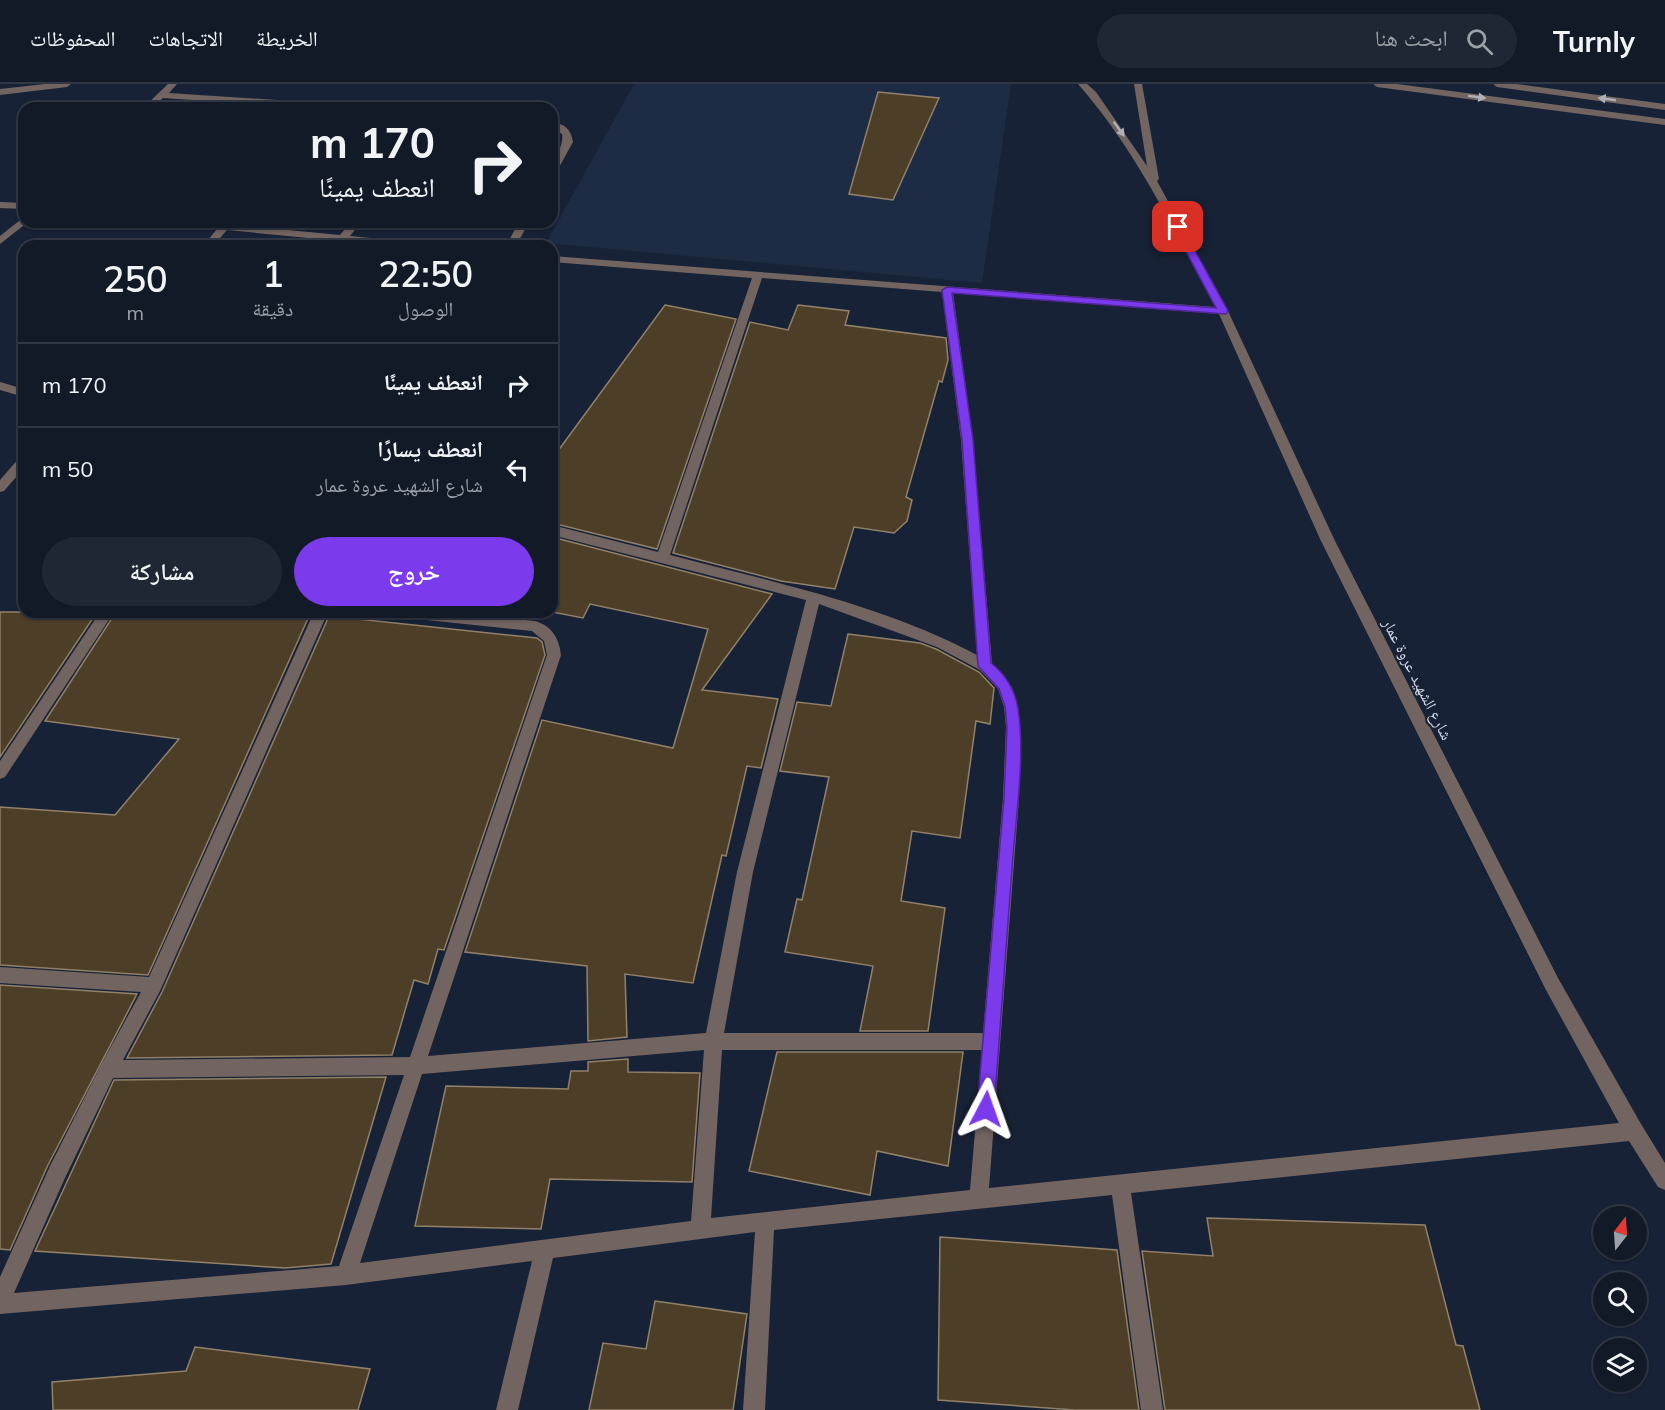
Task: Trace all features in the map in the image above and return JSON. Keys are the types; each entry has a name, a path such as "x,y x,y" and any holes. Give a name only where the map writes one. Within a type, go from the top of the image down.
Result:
{"street":[{"path":"0,92 67,84"},
{"path":"153,102 173,84"},
{"name":"شارع الشهيد عروة عمار","path":"1082,84 1107,112 1155,185 1223,311 1328,542 1552,984 1634,1131 1665,1180"},
{"name":"شارع الشهيد عروة عمار","path":"1138,84 1155,185"},
{"path":"1377,84 1665,122"},
{"path":"1497,84 1665,107"},
{"path":"161,95 251,102"},
{"path":"558,126 567,133 568,142 558,160"},
{"path":"0,205 18,206"},
{"path":"0,241 18,225"},
{"path":"246,228 351,240"},
{"path":"343,238 351,228"},
{"path":"558,259 1223,311"},
{"path":"662,559 758,275"},
{"path":"947,290 967,440 985,666"},
{"path":"0,386 18,391"},
{"path":"0,488 18,467"},
{"path":"558,532 814,597 942,643 985,666 1005,687 1014,727 1011,798 978,1199"},
{"path":"700,1230 714,1041 745,870 814,597"},
{"path":"0,773 103,618"},
{"path":"318,618 154,985 108,1069 57,1173 0,1302 346,1275 765,1221 1634,1131"},
{"path":"346,1275 554,655 553,642 547,632 535,626 457,618"},
{"path":"0,975 154,985"},
{"path":"108,1069 415,1066 714,1041 991,1042"},
{"path":"1120,1185 1152,1410"},
{"path":"754,1410 765,1221"},
{"path":"507,1410 545,1249"}],"shaded area":[{"path":"634,84 1011,84 982,283 558,244 558,240 548,240 554,228 558,228 558,221"}],"building":[{"path":"878,92 939,98 893,200 849,194"},
{"path":"665,305 736,319 657,549 558,524 558,451"},
{"path":"798,305 849,311 845,325 946,338 948,360 942,382 939,381 906,497 912,500 907,521 894,533 854,527 835,589 781,581 673,553 750,322 788,330"},
{"path":"558,539 772,594 702,690 778,699 761,768 747,766 726,856 722,855 693,983 625,974 627,1037 588,1041 587,966 465,952 542,720 673,748 708,629 590,604 583,618 558,613"},
{"path":"0,612 18,612 18,618 93,618 0,757"},
{"path":"112,618 308,618 148,975 0,965 0,807 115,815 179,739 45,721"},
{"path":"328,618 348,618 537,638 542,642 545,655 444,950 438,949 428,984 414,980 392,1055 127,1058 162,992"},
{"path":"848,634 920,643 979,672 994,688 990,724 976,721 960,838 912,831 901,901 945,908 928,1031 860,1031 873,966 785,952 797,899 802,900 829,777 780,771 797,702 831,706"},
{"path":"0,985 137,994 48,1165 10,1250 0,1249"},
{"path":"777,1052 963,1052 948,1166 877,1151 870,1195 749,1171"},
{"path":"628,1059 628,1072 700,1073 692,1182 550,1179 541,1229 415,1226 446,1086 568,1089 571,1071 588,1071 588,1062"},
{"path":"386,1077 331,1264 285,1268 35,1251 114,1080"},
{"path":"1207,1218 1425,1225 1456,1345 1463,1346 1480,1410 1165,1410 1142,1251 1213,1256"},
{"path":"940,1237 1117,1250 1139,1410 1075,1410 938,1400"},
{"path":"655,1301 747,1314 733,1410 589,1410 603,1343 646,1349"},
{"path":"195,1347 370,1369 358,1410 53,1410 52,1382 186,1371"}],"route":[{"path":"986,1109 1011,798 1014,727 1005,687 985,666 967,440 947,290 1223,311 1178,227"}]}
